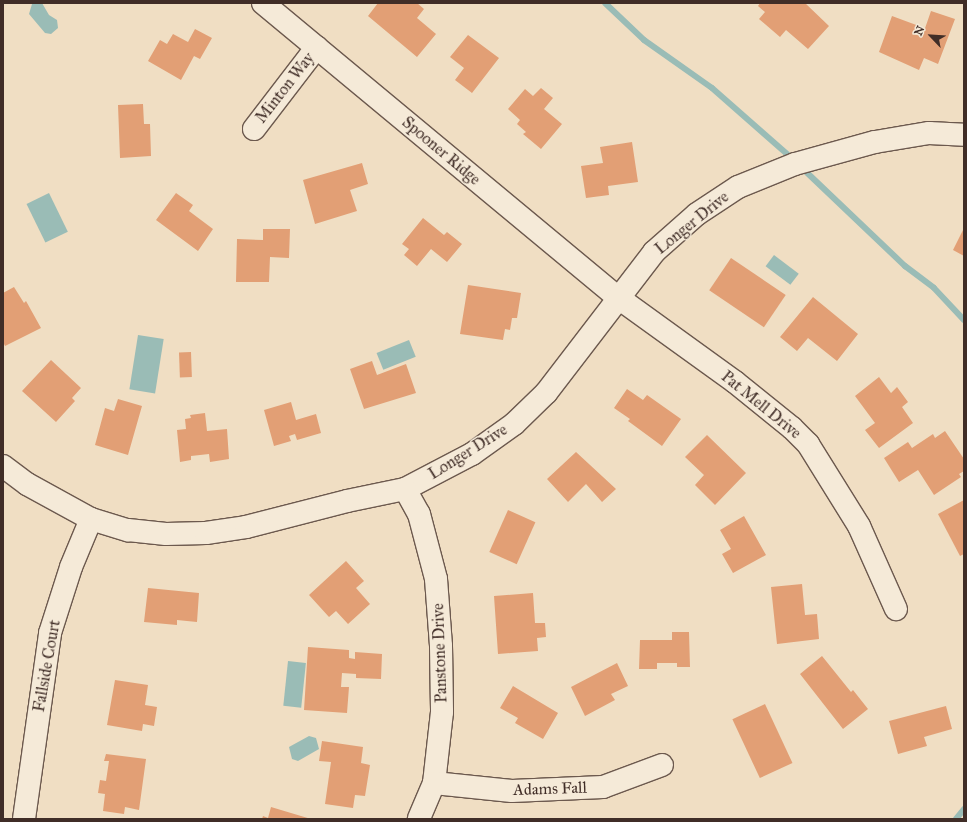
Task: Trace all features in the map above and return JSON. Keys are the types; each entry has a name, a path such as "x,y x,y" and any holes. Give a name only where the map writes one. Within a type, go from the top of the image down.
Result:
{"street":[{"name":"Spooner Ridge","path":"263,3 620,299"},
{"name":"Minton Way","path":"254,130 317,47"},
{"name":"Longer Drive","path":"3,466 33,488 92,519 128,530 206,533 246,527 348,501 405,489 472,454 514,424 546,393 585,339 620,299 654,252 697,214 738,187 803,162 875,142 928,133 964,135"},
{"name":"Pat Mell Drive","path":"620,299 770,408 808,444 860,526 896,609"},
{"name":"Panstone Drive","path":"405,489 419,514 437,585 442,651 442,712 434,783 419,819"},
{"name":"Fallside Court","path":"24,819 50,633 71,567 92,519"},
{"name":"Adams Fall","path":"434,783 512,791 603,787 662,765"}],"water":[{"path":"42,3 49,15 57,20 58,28 51,34 45,33 29,14 32,4"},
{"path":"49,193 68,232 45,243 27,204"},
{"path":"774,255 799,274 790,285 766,266"},
{"path":"138,335 164,339 155,393 129,389"},
{"path":"409,340 416,357 383,370 377,353"},
{"path":"288,661 306,663 301,708 283,706"},
{"path":"309,736 316,738 319,749 298,761 292,759 289,747"}],"building":[{"path":"378,3 417,3 424,9 417,18 436,34 417,57 368,16"},
{"path":"760,3 805,3 829,26 808,49 786,30 780,37 759,19 765,12 758,6"},
{"path":"931,11 955,19 938,64 924,58 919,70 879,52 892,16 919,26 915,34 922,37"},
{"path":"195,29 212,38 200,59 194,56 181,80 148,61 160,40 167,44 173,34 188,42"},
{"path":"468,35 499,58 472,93 455,80 464,68 450,57"},
{"path":"541,88 553,98 544,109 562,124 541,149 523,134 526,132 517,124 520,120 508,109 525,89 533,96"},
{"path":"143,104 144,124 150,124 151,156 120,158 118,105"},
{"path":"632,142 638,182 608,186 609,195 586,198 581,166 603,163 600,147"},
{"path":"362,163 368,184 350,190 357,211 315,224 303,180"},
{"path":"176,193 193,205 189,211 213,229 198,251 156,220"},
{"path":"423,218 444,235 447,232 462,244 447,262 431,249 417,266 404,255 409,249 402,244"},
{"path":"964,228 964,256 953,250"},
{"path":"263,229 290,229 289,258 270,257 269,282 236,282 237,239 263,240"},
{"path":"731,258 786,295 764,327 709,290"},
{"path":"468,285 521,293 517,318 512,318 510,330 505,329 503,340 460,334"},
{"path":"14,287 24,303 26,301 41,328 5,346 3,342 3,293"},
{"path":"813,297 858,334 837,361 808,338 797,351 780,337"},
{"path":"179,352 191,352 192,377 180,377"},
{"path":"51,360 81,388 72,398 75,401 56,422 22,391"},
{"path":"372,361 377,375 406,364 416,393 364,409 350,369"},
{"path":"879,377 891,393 897,387 908,402 902,407 913,423 879,448 865,430 875,423 855,396"},
{"path":"627,389 643,400 647,395 681,419 662,446 628,421 630,419 614,408"},
{"path":"118,399 142,406 128,455 95,445 105,408 114,411"},
{"path":"291,402 296,420 316,414 321,433 297,440 295,434 289,436 291,441 274,446 264,410"},
{"path":"205,413 207,431 227,429 229,459 210,462 209,454 191,456 191,460 180,462 177,430 186,429 185,419 191,418 190,415"},
{"path":"945,431 964,459 964,471 959,474 961,477 934,495 918,470 899,482 884,458 908,442 912,448 933,434 935,438"},
{"path":"707,435 746,473 715,505 695,485 704,475 685,457"},
{"path":"576,452 616,489 602,502 586,484 568,502 547,479"},
{"path":"964,500 964,554 960,556 938,514"},
{"path":"508,510 535,522 517,564 489,552"},
{"path":"744,516 766,555 733,573 722,554 731,549 720,530"},
{"path":"346,561 364,581 356,588 370,604 348,624 336,611 329,617 309,595"},
{"path":"802,584 805,615 817,614 819,639 777,644 771,587"},
{"path":"148,588 199,593 197,622 177,620 177,625 144,622"},
{"path":"533,593 535,623 545,623 546,637 537,638 538,651 498,654 494,596"},
{"path":"672,632 689,632 690,667 677,667 677,663 657,663 657,669 639,669 640,640 672,640"},
{"path":"308,647 349,650 349,658 355,659 355,652 382,654 381,679 356,678 356,674 342,673 341,687 349,687 347,713 304,710"},
{"path":"822,656 851,692 853,690 868,709 843,729 800,674"},
{"path":"617,663 628,686 611,694 615,700 585,716 571,687"},
{"path":"115,680 148,685 145,705 157,707 154,726 143,724 142,731 107,725"},
{"path":"513,686 558,713 543,739 515,723 518,718 500,708"},
{"path":"765,704 792,763 760,778 732,719"},
{"path":"946,706 952,729 924,737 927,746 898,754 889,721"},
{"path":"322,741 363,747 361,763 370,765 365,796 355,795 353,808 325,804 331,762 319,761"},
{"path":"106,754 146,759 139,810 125,807 124,814 103,811 105,794 98,793 100,780 106,781 109,761 104,761"},
{"path":"271,807 311,819 262,819 263,816 268,818"}],"waterway":[{"path":"605,3 644,40 712,88 794,160"},
{"path":"801,167 905,266 934,288 964,320"},
{"path":"956,819 964,809"}]}
